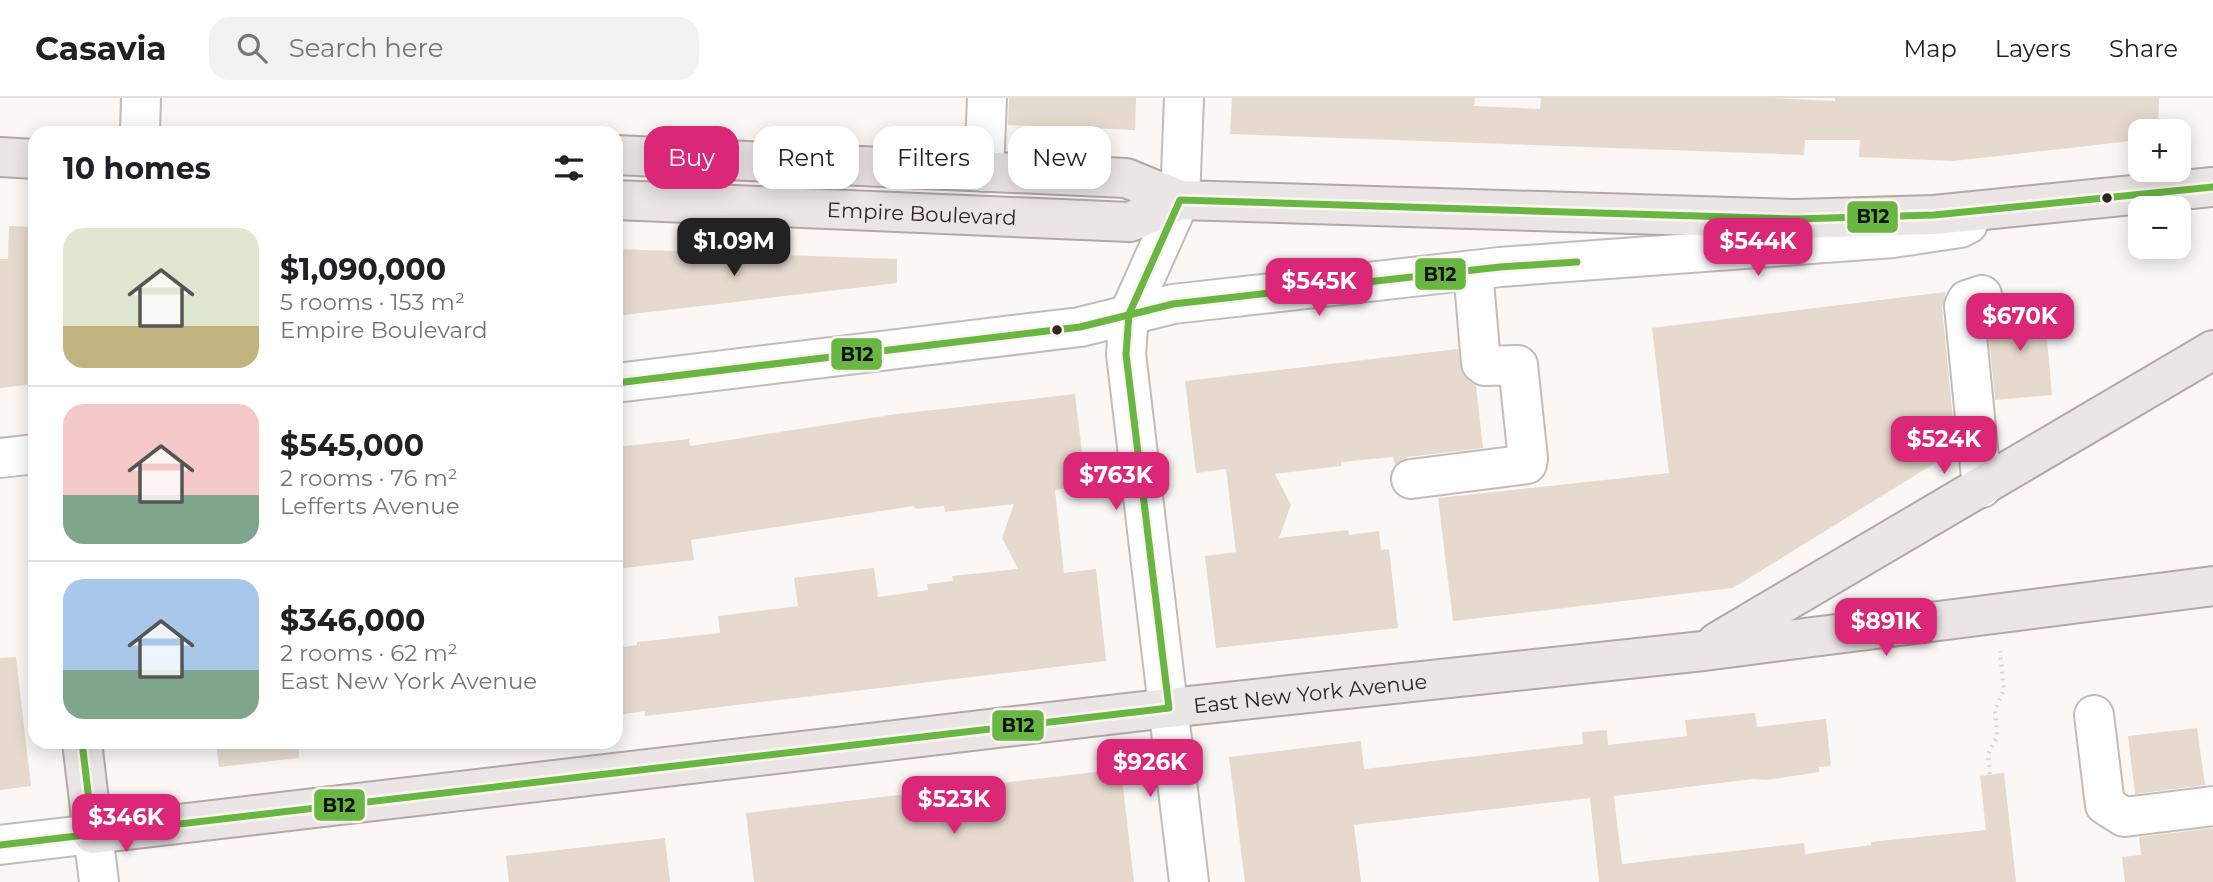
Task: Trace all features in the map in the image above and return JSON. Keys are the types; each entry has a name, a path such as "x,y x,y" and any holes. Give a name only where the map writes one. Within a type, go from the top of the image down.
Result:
{"main road":[{"name":"Empire Boulevard","path":"623,155 873,167"},
{"path":"0,158 28,159"},
{"name":"Empire Boulevard","path":"994,172 1126,178 1180,200 1795,219 1934,215 2213,187"},
{"name":"Empire Boulevard","path":"623,200 1130,222 1180,200"},
{"name":"East New York Avenue","path":"1703,651 2213,350"},
{"name":"East New York Avenue","path":"93,834 1169,708 1703,651 2213,586"},
{"path":"83,749 93,834"}],"street":[{"path":"140,126 141,98"},
{"path":"986,126 987,98"},
{"path":"1184,98 1180,200 1129,314 1126,354 1189,882"},
{"path":"623,382 1080,327 1173,304 1473,270 1893,238 1960,228 1994,209"},
{"path":"1411,479 1527,464 1518,365 1485,366 1481,363 1473,270"},
{"path":"1982,295 1967,300 1964,306 1982,488"},
{"path":"0,458 28,455"},
{"path":"2094,715 2105,805 2124,817 2213,806"},
{"path":"93,834 99,882"},
{"name":"East New York Avenue","path":"0,845 93,834"}],"path":[{"path":"1990,774 1988,754 1997,737 1994,709 2004,690 2000,651"}],"building":[{"path":"1009,98 1136,98 1135,130 1111,129 1111,126 1008,125"},
{"path":"1232,98 1475,98 1474,106 1540,109 1541,98 1770,98 1835,101 1835,98 2159,98 2158,119 2128,119 2128,141 1954,161 1859,157 1860,140 1805,140 1804,155 1230,134"},
{"path":"9,226 28,227 28,385 0,388 0,259 8,259"},
{"path":"623,249 897,259 897,283 623,315"},
{"path":"1946,292 1942,308 1956,450 1733,588 1453,621 1438,498 1669,473 1652,328"},
{"path":"2044,306 2052,395 1995,400 1987,316 1997,310"},
{"path":"1458,349 1462,373 1476,385 1483,448 1408,457 1395,465 1393,457 1341,462 1341,466 1275,474 1291,505 1279,538 1348,530 1349,535 1379,531 1381,550 1389,549 1398,628 1216,648 1205,556 1236,552 1226,469 1196,473 1185,381"},
{"path":"1075,394 1086,486 1055,490 1064,573 1096,569 1106,661 645,716 645,711 623,714 623,647 637,645 637,642 720,633 718,616 798,606 794,578 874,568 878,597 928,590 927,584 953,581 952,576 1018,569 1002,538 1014,504 945,512 944,506 915,509 914,506 691,540 694,560 623,568 623,446 689,439 690,446 897,414"},
{"path":"16,657 31,786 0,790 0,658"},
{"path":"1755,713 1757,727 1826,719 1831,766 1819,767 1819,772 1766,780 1753,779 1614,796 1622,864 1804,843 1805,854 1871,845 1871,842 1986,830 1980,776 2004,773 2016,882 1599,882 1590,798 1354,825 1361,882 1245,882 1229,757 1361,741 1364,769 1583,744 1582,732 1607,730 1608,745 1687,736 1685,720"},
{"path":"2197,728 2205,785 2135,794 2128,736"},
{"path":"217,749 299,749 299,758 219,767"},
{"path":"1121,769 1134,882 754,882 746,813"},
{"path":"2213,828 2213,882 2125,882 2122,857 2141,855 2139,837"},
{"path":"665,838 670,882 509,882 506,856"}],"transit line":[{"name":"B12","path":"0,845 1169,708 1126,354 1129,314 1180,200 1795,219 1934,215 2213,187"},
{"name":"B12","path":"623,382 1080,327 1173,304 1500,267 1577,262"},
{"name":"B12","path":"83,749 93,834"}]}
